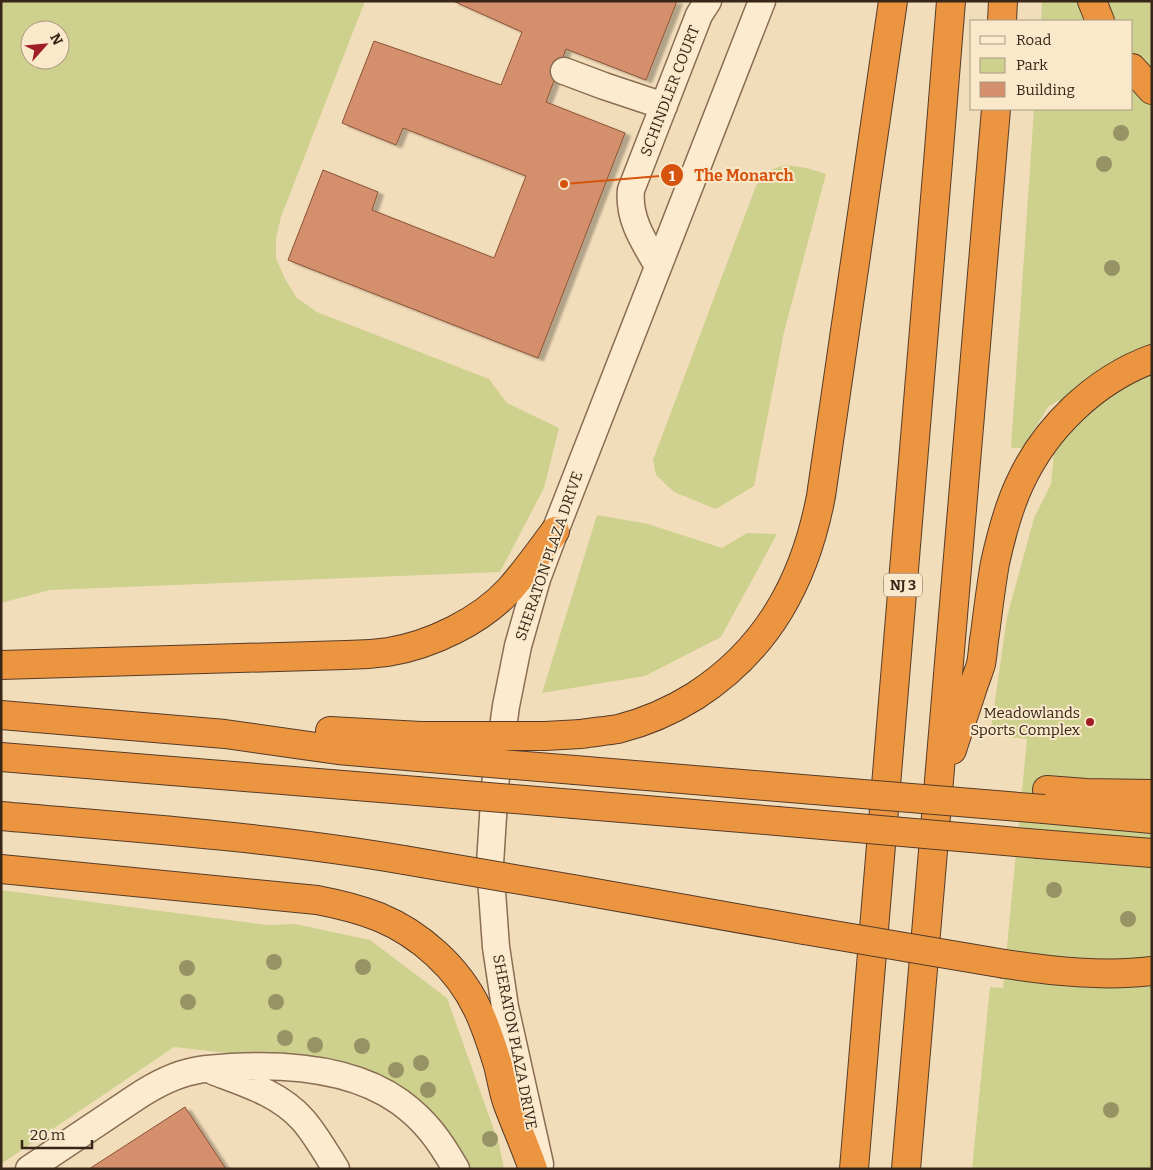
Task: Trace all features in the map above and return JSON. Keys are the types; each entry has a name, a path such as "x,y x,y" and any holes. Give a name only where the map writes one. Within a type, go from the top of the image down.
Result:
{"highway":[{"path":"1,714 225,734 338,750 581,734 618,729 652,718 685,702 717,680 733,667 761,638 785,601 801,568 817,519 893,1"},
{"name":"NJ 3","path":"854,1169 951,1"},
{"path":"1002,20 1003,1"},
{"path":"1092,1 1100,20"},
{"path":"1133,69 1152,90"},
{"path":"906,1169 996,110"},
{"path":"938,792 981,664 996,562 1010,507 1019,484 1029,465 1053,431 1079,405 1110,380 1152,359"},
{"path":"1,665 346,655 376,653 410,647 448,632 481,615 509,589 555,531"},
{"path":"420,746 575,770 902,798 1046,800 1152,819"},
{"path":"1,757 1152,853"},
{"path":"1046,800 1086,793 1152,794"},
{"path":"1,816 236,836 367,854 1004,964 1082,972 1148,971"},
{"path":"1,869 317,900 361,911 397,926 431,949 450,968 470,993 483,1022 498,1064 507,1100 533,1169"}],"street":[{"name":"SCHINDLER COURT","path":"658,266 638,230 631,207 631,190 699,15 708,1"},
{"name":"SHERATON PLAZA DRIVE","path":"541,1169 506,1007 496,947 490,864 495,785 509,689 518,646 537,579 762,1"},
{"path":"564,71 664,106"},
{"path":"29,1169 149,1089 179,1075 205,1069 252,1066 327,1072 347,1077 381,1091 413,1112 425,1123 438,1139 456,1169"},
{"path":"205,1069 247,1084 280,1099 304,1120 336,1169"}],"green space":[{"path":"1,1 365,1 281,217 276,238 276,258 285,279 297,298 317,312 489,379 507,403 559,428 544,488 500,572 50,590 1,603"},
{"name":"Meadowlands Sports Complex","path":"1042,1 1152,1 1152,1169 972,1169 990,987 1003,988 1027,739 990,735 1007,617 1034,518 1051,484 1059,400 1048,407 1023,448 1011,448 1034,110 1133,110 1133,20 1041,20"},
{"path":"785,165 807,168 826,174 784,332 754,486 716,509 674,492 656,475 653,460 756,186 767,171"},
{"path":"597,515 648,524 722,548 747,533 777,534 721,637 645,676 542,693"},
{"path":"1,890 267,925 295,924 370,940 447,998 499,1144 504,1169 468,1169 457,1144 394,1084 359,1068 174,1047 1,1164"}],"building":[{"path":"453,1 677,1 646,80 566,49 546,102 625,133 538,358 288,260 323,170 378,192 372,210 494,258 526,176 403,128 396,145 342,123 374,41 501,85 522,32"},
{"path":"185,1107 226,1169 89,1169"}],"place":[{"name":"The Monarch","path":"564,184"},
{"name":"Meadowlands Sports Complex","path":"1090,722"}]}
